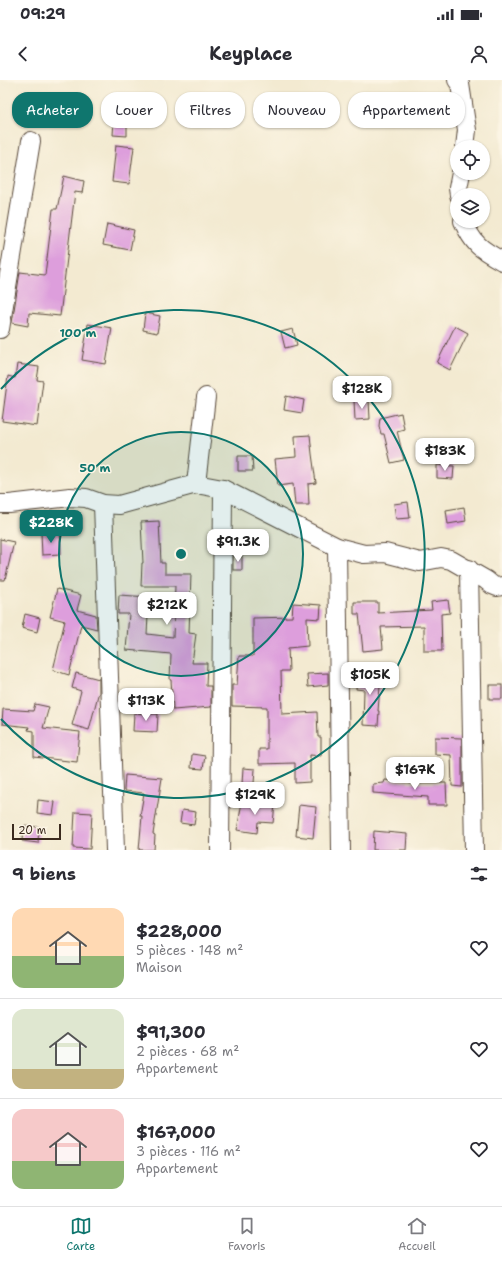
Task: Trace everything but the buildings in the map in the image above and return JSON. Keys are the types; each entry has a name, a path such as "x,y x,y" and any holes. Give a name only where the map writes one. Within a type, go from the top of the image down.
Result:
{"street":[{"path":"457,80 460,84 467,130 466,140"},
{"path":"0,329 30,141"},
{"path":"467,228 475,243 490,255 502,261"},
{"path":"196,484 206,397"},
{"path":"0,504 70,497 86,498 103,504 119,505 196,484 223,489 337,547 364,554 385,553 420,562 441,558 452,560 469,569 492,585 497,587 502,586"},
{"path":"220,850 223,489"},
{"path":"103,504 115,850"},
{"path":"337,547 341,850"},
{"path":"469,569 474,850"}]}
